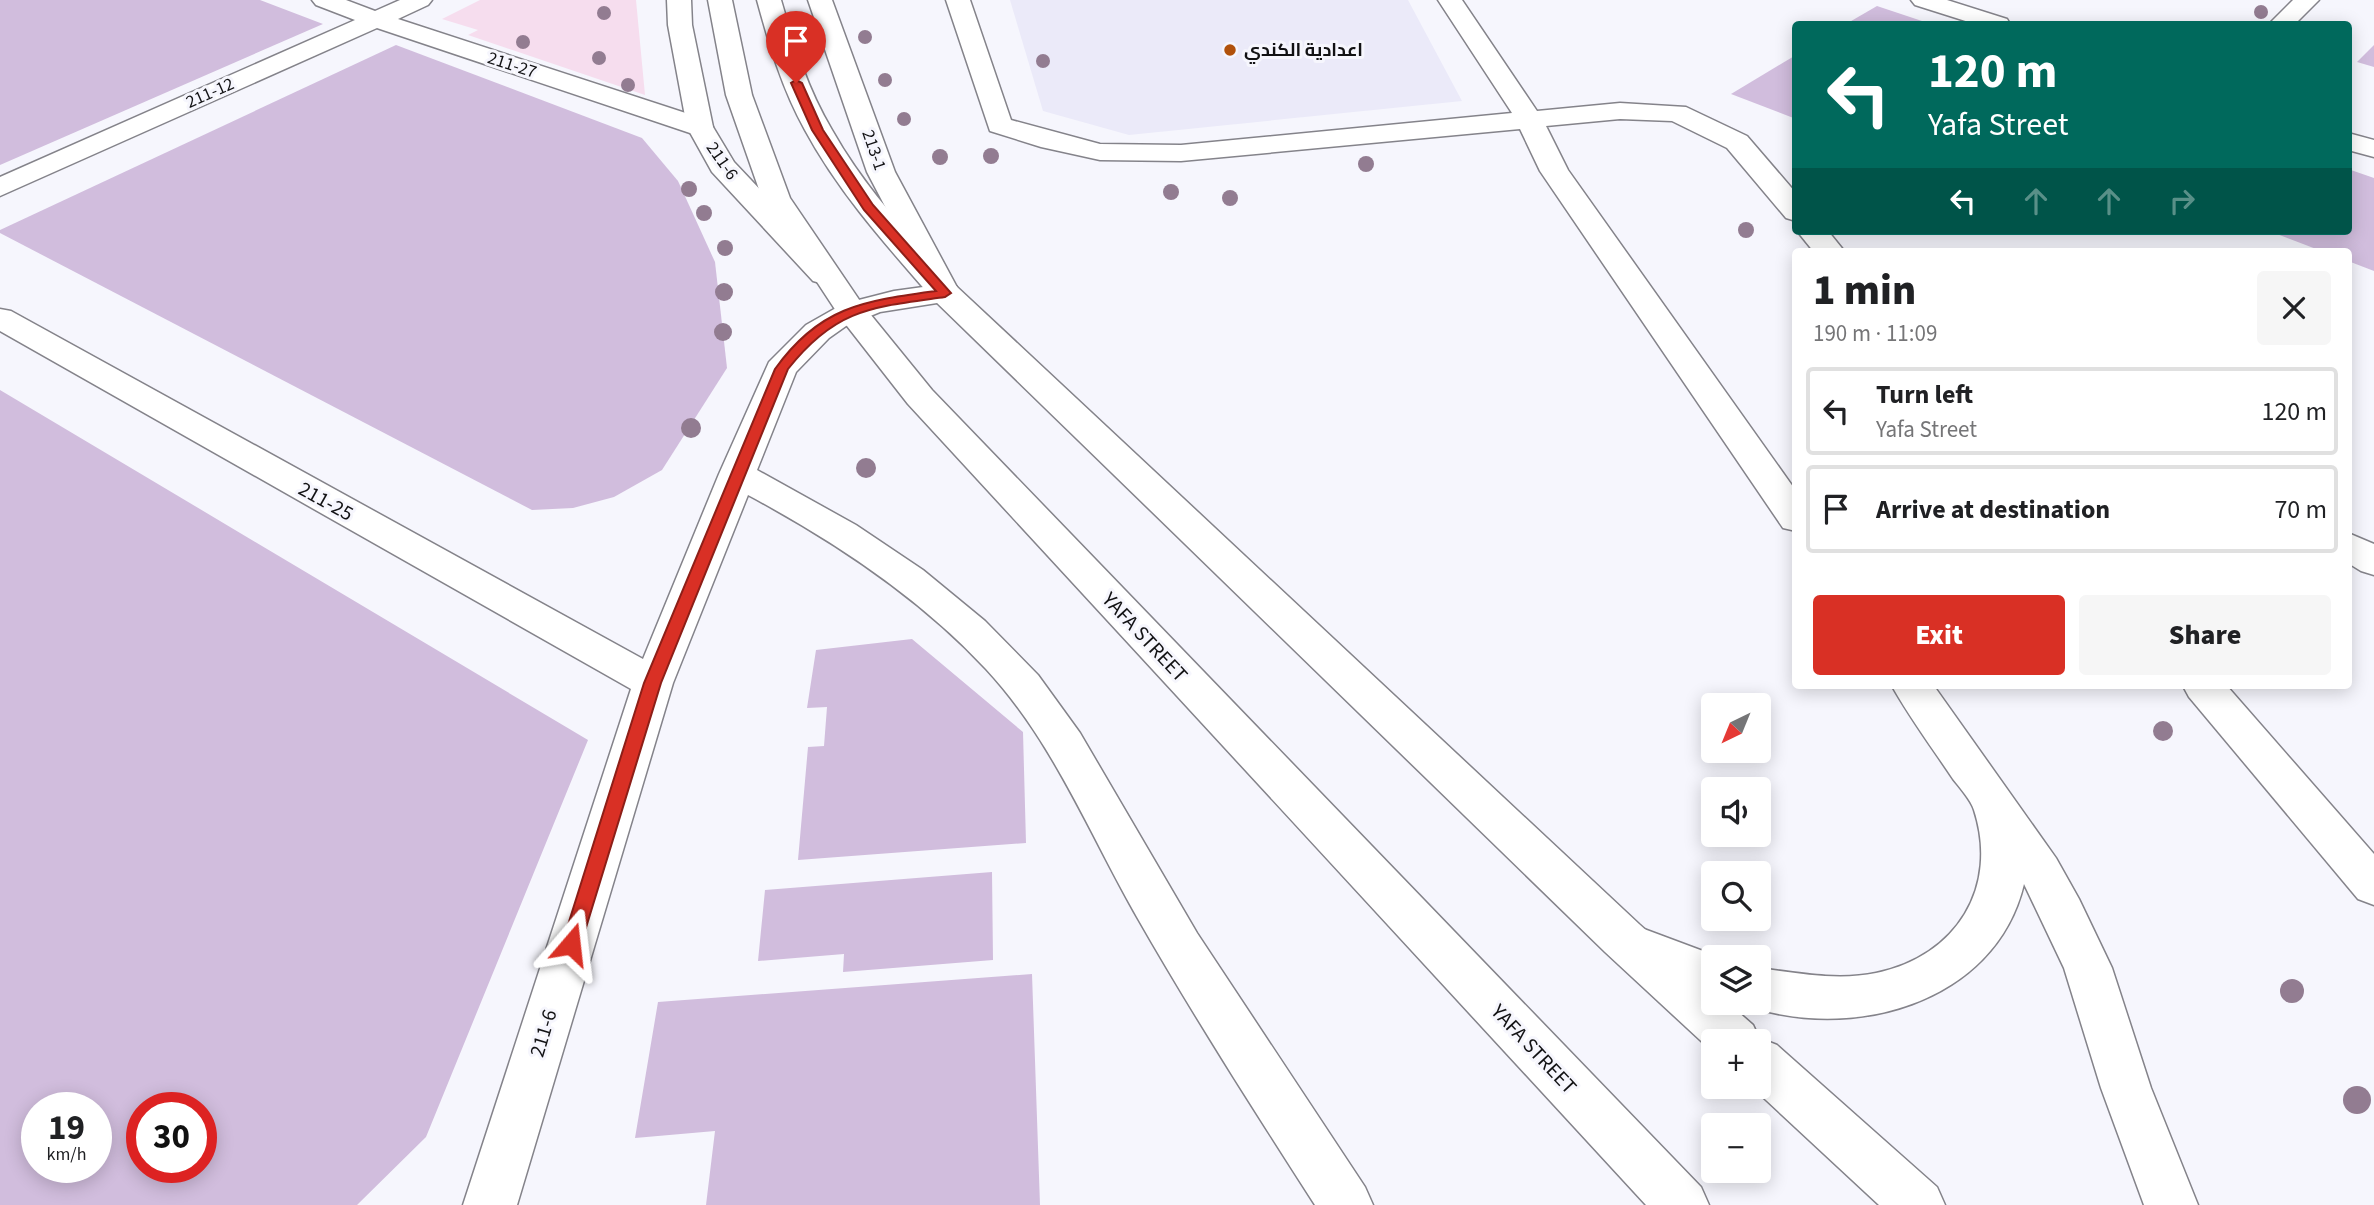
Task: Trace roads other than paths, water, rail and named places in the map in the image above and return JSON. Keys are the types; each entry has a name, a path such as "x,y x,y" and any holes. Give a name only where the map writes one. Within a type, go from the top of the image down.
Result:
{"main road":[{"name":"211-27","path":"324,0 700,127"},
{"name":"211-12","path":"0,187 420,0"},
{"name":"211-6","path":"679,0 680,25 700,127 722,166 843,298 870,304 945,293"},
{"name":"YAFA STREET","path":"720,0 739,95 776,198 843,298 920,397 1682,1205"},
{"path":"769,0 786,59 818,130 869,207 945,293 1622,939 1723,1029"},
{"name":"213-1","path":"820,0 881,172 945,293"},
{"path":"958,0 999,125 1051,141 1100,152 1181,153 1620,111 1677,113 1738,142 1792,207"},
{"path":"1923,0 1989,21"},
{"path":"2284,21 2307,0"},
{"path":"1458,1 1529,119 1553,171 1792,513"},
{"path":"2352,142 2374,149"},
{"name":"211-6","path":"490,1205 653,683 781,369 843,298"},
{"name":"211-25","path":"0,318 653,683"},
{"path":"737,474 792,502 899,572 951,613 1001,660 1042,709 1079,764 1110,826 1197,974 1346,1205"},
{"path":"2352,548 2374,562"},
{"path":"1914,689 2040,871 2088,968 2130,1100 2171,1205"},
{"path":"2206,689 2374,886"},
{"path":"1771,991 1821,997 1876,994 1924,977 1953,960 1973,943 1990,919 2005,868 2005,846 1993,803"},
{"path":"1622,939 1701,973"},
{"path":"1771,1072 1918,1205"}],"place":[{"name":"اعدادية الكندي","path":"1230,50"}]}
